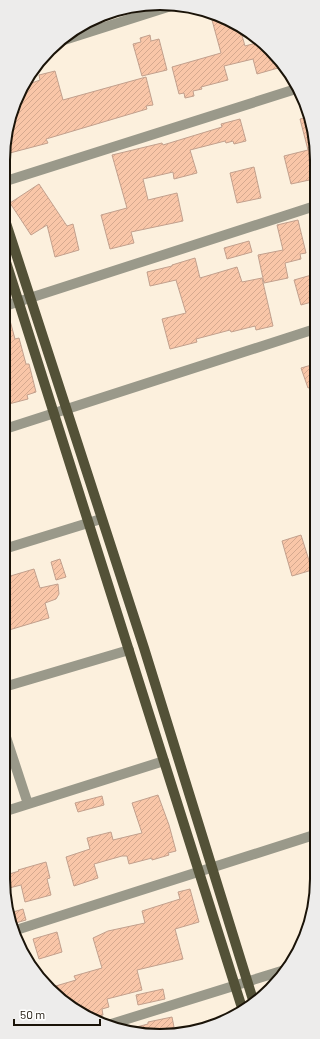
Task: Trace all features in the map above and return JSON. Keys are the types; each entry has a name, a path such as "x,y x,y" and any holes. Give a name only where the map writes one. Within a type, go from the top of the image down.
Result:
{"main road":[{"path":"10,236 65,410 144,648 252,997"},
{"path":"10,275 242,1005"}],"street":[{"path":"75,37 158,10"},
{"path":"10,180 293,90"},
{"path":"10,304 310,208"},
{"path":"10,427 310,331"},
{"path":"10,547 101,519"},
{"path":"10,685 129,650"},
{"path":"10,749 28,804"},
{"path":"10,810 164,761"},
{"path":"19,929 310,836"},
{"path":"116,1022 277,972"}],"building":[{"path":"212,20 226,25 242,34 245,46 254,44 278,68 257,74 253,59 224,66 228,80 201,87 202,89 193,91 194,96 185,98 184,93 179,94 172,67 221,53"},
{"path":"150,35 151,41 159,39 167,70 142,76 133,44 141,42 140,38"},
{"path":"55,71 63,100 146,77 153,105 146,106 147,109 46,139 48,143 10,153 15,121 21,103 31,83 40,80 39,75"},
{"path":"304,118 309,140 310,180 291,184 284,156 308,150 300,119"},
{"path":"240,119 246,141 234,144 233,141 226,143 225,141 190,150 197,173 174,179 173,172 143,179 148,200 177,193 183,221 131,232 134,243 110,249 101,215 127,208 112,155 162,143 163,145 222,127 221,124"},
{"path":"254,167 261,198 237,203 230,173"},
{"path":"39,184 67,226 73,224 79,250 55,257 47,225 31,235 10,203"},
{"path":"298,220 306,253 300,254 301,259 285,263 288,278 264,283 258,255 283,250 277,225"},
{"path":"249,241 252,252 227,259 224,248"},
{"path":"195,258 200,278 237,267 242,282 262,278 273,326 256,330 255,326 231,332 230,330 196,339 197,342 170,349 162,319 186,313 176,280 150,286 147,272 172,266"},
{"path":"310,275 310,302 301,305 294,280"},
{"path":"10,320 15,339 19,338 26,364 29,364 36,392 27,395 28,399 10,404"},
{"path":"310,365 310,387 308,388 301,368"},
{"path":"301,535 310,564 310,571 292,576 282,541"},
{"path":"60,559 66,577 56,580 51,562"},
{"path":"34,569 40,588 58,584 59,594 56,599 45,603 49,618 10,630 10,576"},
{"path":"158,795 169,825 176,851 168,853 169,855 152,860 152,858 129,864 127,856 122,856 94,864 98,878 74,886 66,857 90,849 87,838 111,832 113,840 142,833 132,803"},
{"path":"102,796 104,805 78,812 75,803"},
{"path":"46,862 50,878 47,879 51,895 25,902 21,885 10,888 10,874 19,871 18,870"},
{"path":"190,889 199,922 175,929 183,959 137,970 142,990 107,999 109,1007 102,1009 103,1015 99,1016 77,1004 55,986 76,980 74,976 102,968 93,938 108,931 145,923 142,911 180,899 178,892"},
{"path":"23,909 26,920 17,923 14,912"},
{"path":"57,932 62,952 39,959 33,939"},
{"path":"163,989 165,999 138,1005 136,995"},
{"path":"172,1017 174,1029 150,1029 136,1027 148,1024 148,1022"}]}
